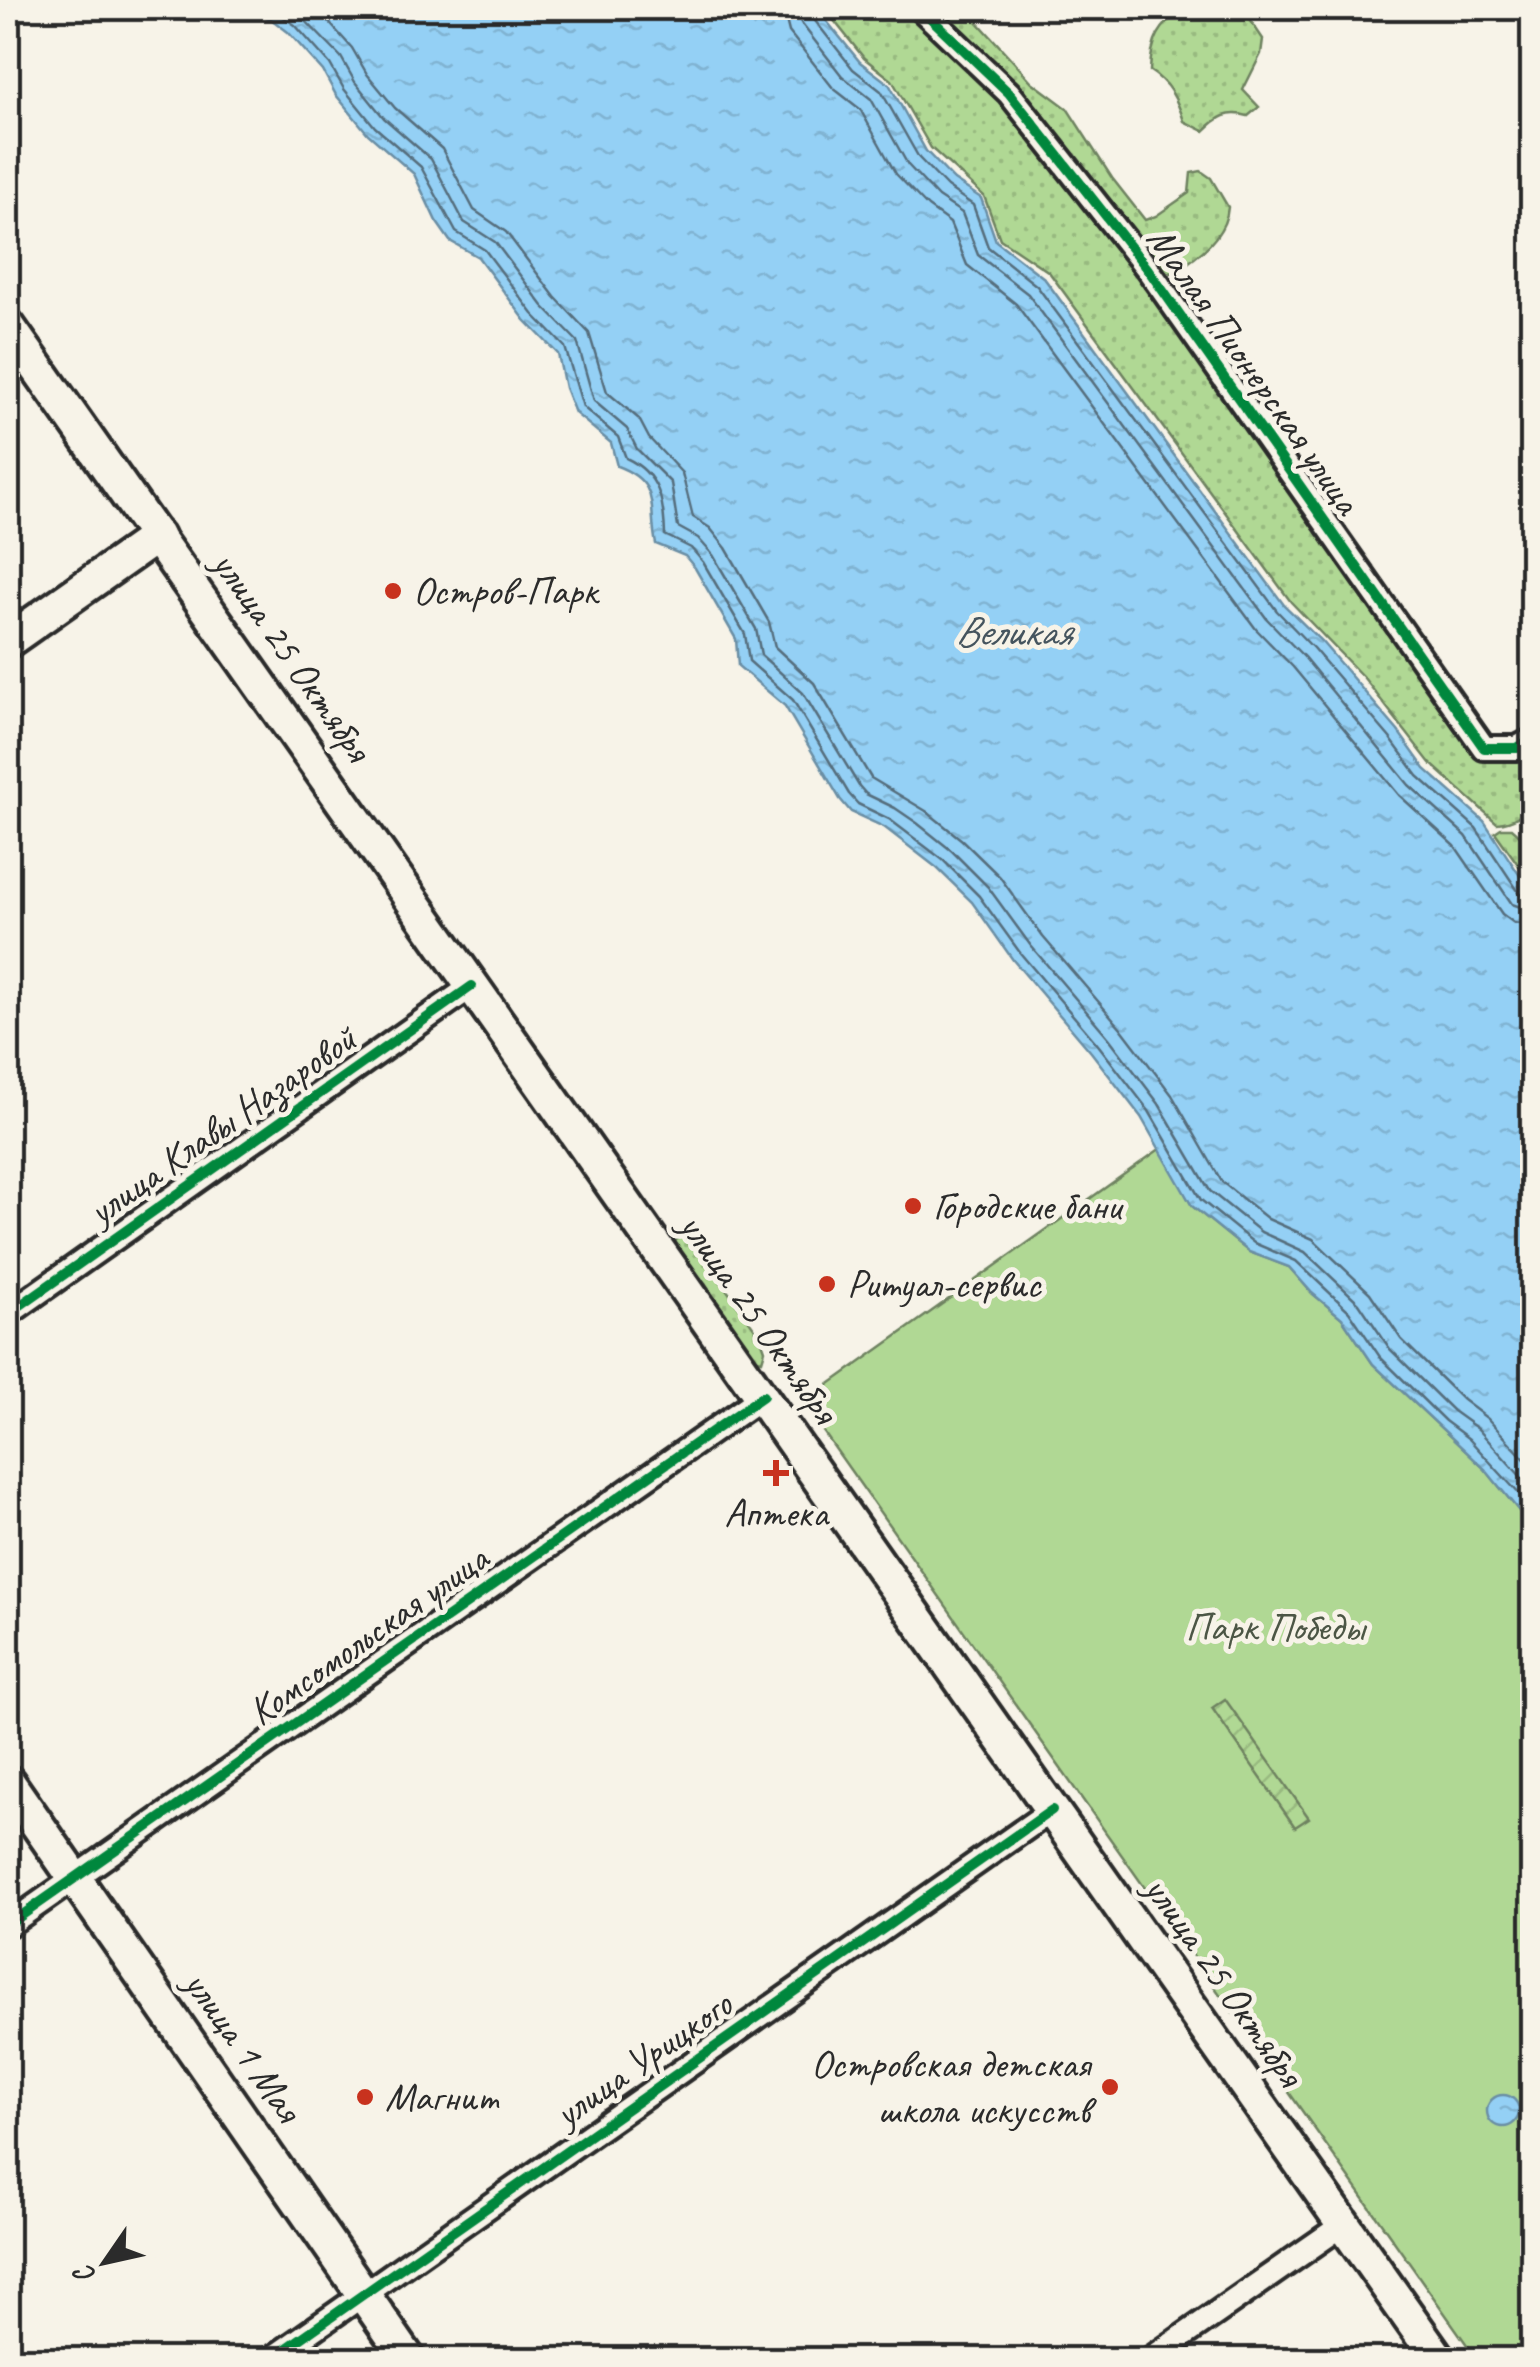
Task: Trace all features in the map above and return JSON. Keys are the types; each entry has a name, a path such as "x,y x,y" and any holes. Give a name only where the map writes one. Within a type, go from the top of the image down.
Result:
{"main road":[{"name":"улица 25 Октября","path":"8,326 1439,2360"},
{"path":"8,641 156,536"},
{"name":"улица 1 Мая","path":"8,1782 409,2360"}],"street":[{"name":"Малая Пионерская улица","path":"920,8 1009,92 1147,268 1484,748 1518,748 1532,740"},
{"name":"улица Клавы Назаровой","path":"8,1314 472,986"},
{"name":"Комсомольская улица","path":"8,1925 763,1396"},
{"name":"улица Урицкого","path":"270,2360 1052,1810"},
{"path":"1149,2360 1344,2224"}],"green space":[{"path":"824,8 909,8 1003,96 1142,274 1480,753 1532,747 1531,797 1521,814 1497,823 1430,763 1364,678 1291,602 1049,272 1000,239 984,196 931,148 892,80 864,58"},
{"path":"932,8 965,8 1032,82 1067,108 1112,178 1145,220 1189,193 1191,173 1201,171 1211,178 1228,207 1216,237 1200,254 1172,273 1163,271"},
{"path":"1184,8 1242,8 1263,39 1261,54 1243,90 1259,107 1248,116 1224,116 1204,131 1184,121 1172,92 1150,71 1158,35"},
{"path":"1512,828 1532,846 1532,884 1495,832"},
{"name":"Парк Победы","path":"1161,1148 1192,1206 1249,1252 1289,1267 1342,1318 1373,1364 1485,1469 1532,1527 1532,2359 1477,2359 803,1403"},
{"path":"679,1236 688,1236 760,1336 765,1350 762,1360 753,1358 672,1246"},
{"path":"1225,1699 1309,1818 1295,1827 1212,1708"}],"water":[{"name":"Великая","path":"244,8 816,8 860,62 889,84 926,151 954,180 981,198 996,241 1044,278 1284,605 1321,641 1398,731 1425,769 1484,821 1532,894 1532,1527 1485,1469 1373,1364 1342,1318 1289,1267 1249,1252 1192,1206 1141,1117 1013,960 972,902 937,868 884,827 851,812 785,706 738,666 736,639 695,568 685,556 656,544 647,489 641,480 617,466 611,443 575,413 558,354 525,320 478,257 450,241 414,174 368,134 336,95 323,71 288,32 271,19"},
{"path":"1503,2095 1514,2100 1519,2111 1514,2122 1503,2127 1492,2122 1487,2111 1492,2100"}],"cycle path":[{"path":"920,8 1009,93 1147,268 1484,748 1517,748 1532,740"},
{"path":"8,1314 472,986"},
{"path":"8,1925 763,1396"},
{"path":"270,2360 1052,1810"}],"place":[{"name":"Остров-Парк","path":"393,591"},
{"name":"Городские бани","path":"913,1206"},
{"name":"Ритуал-сервис","path":"827,1284"},
{"name":"Аптека","path":"776,1473"},
{"name":"Островская детская школа искусств","path":"1110,2087"},
{"name":"Магнит","path":"365,2097"}]}
